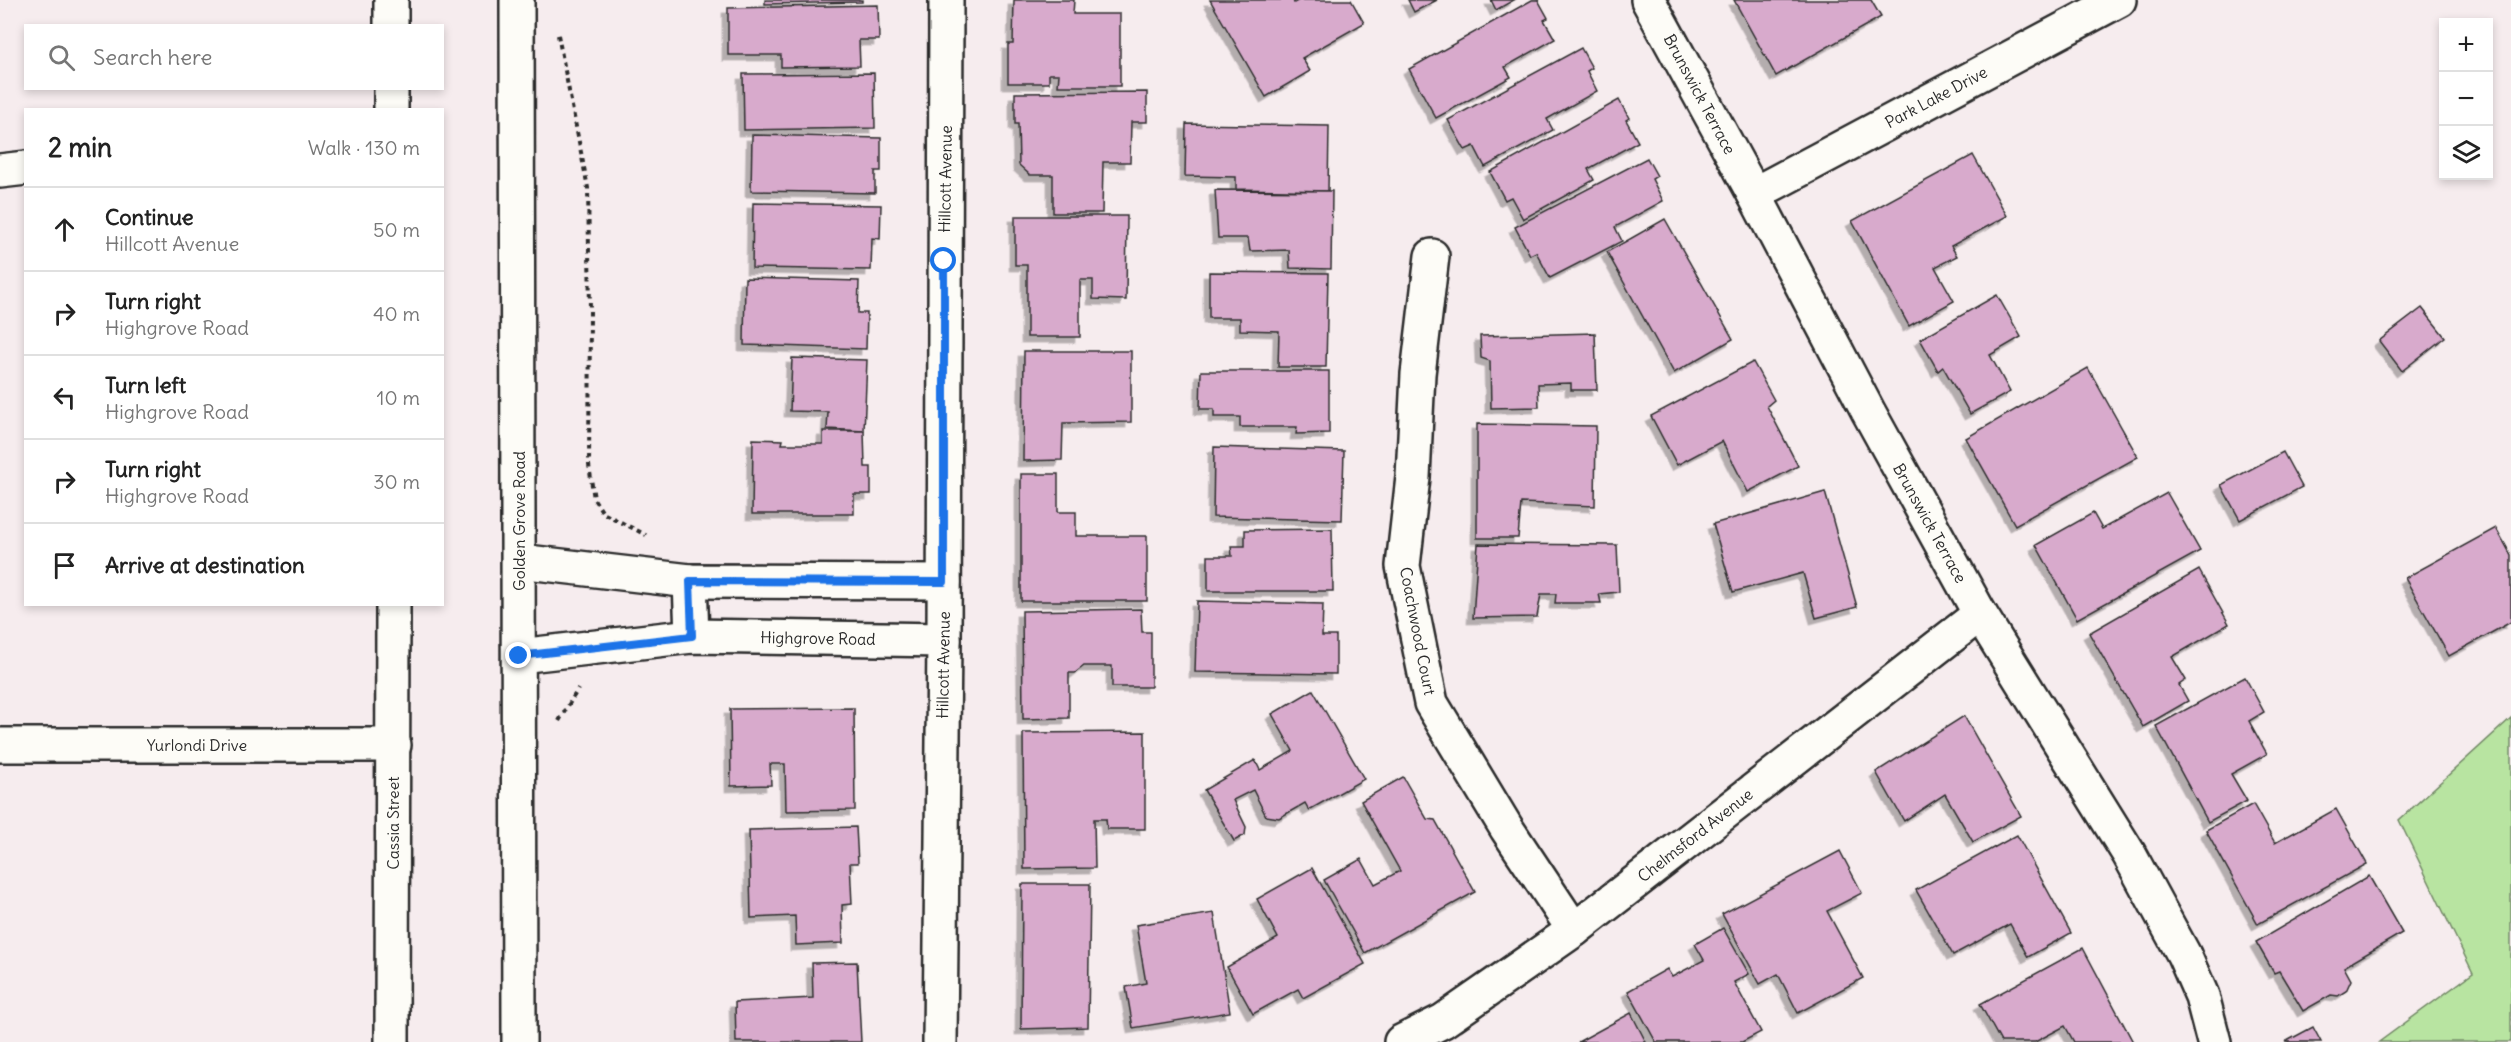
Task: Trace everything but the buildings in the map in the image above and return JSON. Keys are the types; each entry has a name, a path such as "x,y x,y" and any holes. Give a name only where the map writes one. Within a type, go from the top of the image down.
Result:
{"street":[{"path":"391,0 391,24"},
{"name":"Golden Grove Road","path":"517,0 519,1042"},
{"name":"Hillcott Avenue","path":"940,1042 946,0"},
{"name":"Brunswick Terrace","path":"1648,0 1754,194 1868,411 1980,614 2129,854 2184,955 2202,996 2214,1042"},
{"name":"Park Lake Drive","path":"1754,194 2119,0"},
{"path":"391,90 391,108"},
{"path":"0,171 24,168"},
{"name":"Coachwood Court","path":"1432,256 1418,374 1413,477 1404,566 1431,703 1507,829 1574,930"},
{"path":"519,561 690,581 944,582"},
{"path":"690,581 692,636"},
{"name":"Cassia Street","path":"392,1042 393,606"},
{"name":"Chelmsford Avenue","path":"1401,1042 1443,1021 1574,930 1980,614"},
{"name":"Highgrove Road","path":"519,656 692,636 944,640"},
{"name":"Yurlondi Drive","path":"0,745 394,745"}],"path":[{"path":"556,24 588,188 589,465 594,499 603,513 657,540"},
{"path":"557,726 583,679"}],"green space":[{"path":"2511,718 2511,1042 2379,1042 2473,973 2399,820"}],"route":[{"path":"519,656 692,636 690,581 944,582 944,261"}]}
